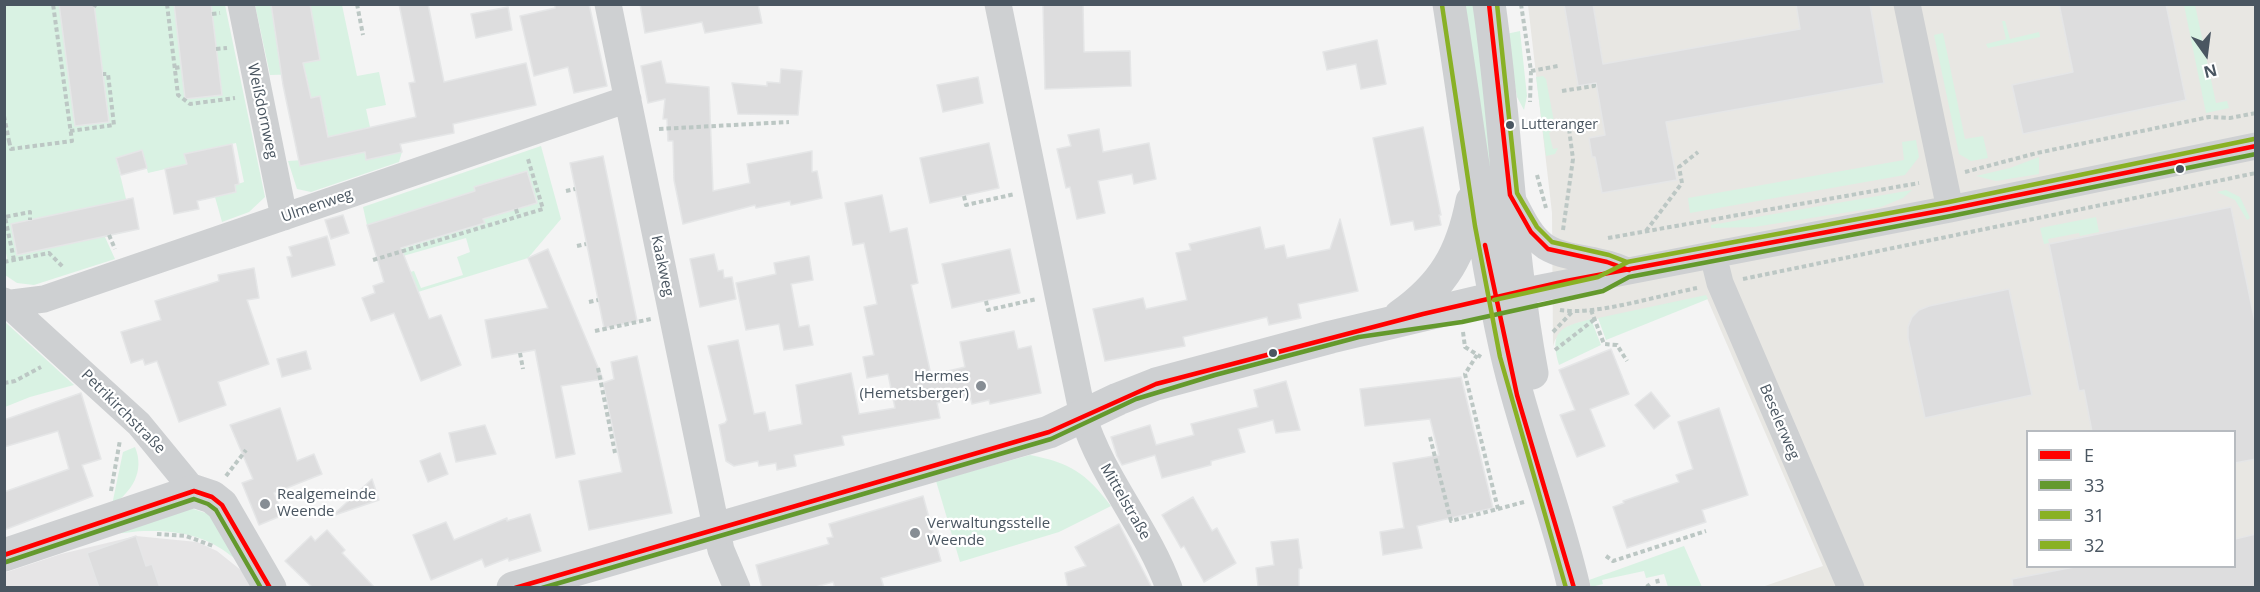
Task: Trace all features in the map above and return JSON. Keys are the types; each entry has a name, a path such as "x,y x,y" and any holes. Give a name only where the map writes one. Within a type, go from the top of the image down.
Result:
{"street":[{"name":"Weißdornweg","path":"241,4 284,217"},
{"name":"Kaakweg","path":"608,4 721,550 737,588"},
{"name":"Mittelstraße","path":"998,4 1083,416 1092,447 1150,546 1169,588"},
{"path":"1449,4 1476,185 1535,391 1534,446 1574,588"},
{"path":"1489,4 1510,195 1508,300"},
{"path":"1907,4 1950,209"},
{"name":"Ulmenweg","path":"5,302 44,299 628,99"},
{"path":"513,588 716,527 1049,432 1118,399 1156,384 1389,324 1449,317 1508,300 1601,284 1626,270 1713,255 2255,148"},
{"path":"1389,324 1426,296 1450,266 1465,235 1476,185"},
{"path":"1510,195 1531,232 1548,249 1607,262 1626,270"},
{"name":"Beselerweg","path":"1713,255 1720,284 1851,588"},
{"name":"Petrikirchstraße","path":"5,302 139,424 194,491 203,492 222,505 270,588"},
{"path":"4,555 194,491"}],"path":[{"path":"4,116 10,149 72,141 60,30 53,4"},
{"path":"167,4 178,95 190,105 259,94"},
{"path":"357,4 363,35"},
{"path":"1521,4 1531,71 1530,110"},
{"path":"1531,71 1558,66"},
{"path":"175,68 181,67"},
{"path":"70,131 114,125 108,74 103,74"},
{"path":"1562,92 1594,86 1594,84"},
{"path":"1602,239 1943,177 2037,153 2209,117 2230,118 2256,113"},
{"path":"634,130 789,122"},
{"path":"1563,229 1573,159 1569,129"},
{"path":"373,260 543,209 521,135"},
{"path":"1646,231 1682,183 1679,167 1698,152"},
{"path":"1536,167 1547,212"},
{"path":"1572,312 2024,223 2256,173"},
{"path":"566,191 575,189"},
{"path":"964,196 966,205 1036,189"},
{"path":"516,209 518,216"},
{"path":"14,260 5,216 30,212 30,220"},
{"path":"1556,224 1570,231"},
{"path":"577,246 586,244"},
{"path":"4,262 47,251 81,286"},
{"path":"986,301 988,309 1058,294"},
{"path":"589,302 598,300"},
{"path":"1591,309 1604,344 1617,345 1627,361"},
{"path":"595,331 672,315"},
{"path":"1548,354 1594,319"},
{"path":"520,353 523,369"},
{"path":"1430,437 1450,521 1498,509 1465,374 1477,355"},
{"path":"4,383 66,356"},
{"path":"597,368 615,453"},
{"path":"1606,555 1613,561 1706,531"},
{"path":"1657,579 1659,588"}],"shaded area":[{"path":"1528,5 2255,5 2255,587 1762,587 1823,566 1706,296 1578,323 1567,327 1555,340 1553,346 1552,213"},
{"path":"136,536 197,542 217,551 242,571 253,587 5,587 4,573 61,554"}],"green space":[{"path":"4,5 225,5 265,197 249,212 222,222 215,197 236,192 235,185 244,182 236,143 185,154 187,164 148,173 142,151 116,158 126,199 133,199 139,229 105,237 115,259 34,285 17,283 5,275 7,258 4,243"},
{"path":"255,5 342,5 357,76 379,72 386,105 366,109 370,127 360,130 366,159 402,152 399,162 311,192 297,189 288,161 333,158 320,96 311,98 306,74 270,75"},
{"path":"1462,5 1477,5 1489,93 1494,224"},
{"path":"2184,5 2195,5 2216,103 2227,101 2229,108 2206,113"},
{"path":"2002,21 2005,21 2010,39 2039,32 2040,37 1988,48 1986,44 2006,39"},
{"path":"1520,31 1527,96 1524,110 1517,97 1506,34"},
{"path":"1943,33 1965,139 1983,136 1988,158 1971,161 1959,154 1934,35"},
{"path":"1543,76 1546,79 1555,127 1549,133 1553,149 1558,148 1555,154 1546,156 1536,77"},
{"path":"1916,140 1919,157 1905,175 1690,213 1688,198 1904,160 1902,142"},
{"path":"541,146 561,219 528,258 418,292 410,272 414,271 421,288 463,275 457,257 470,252 466,238 403,256 401,249 484,223 483,219 536,203 527,171 474,187 475,191 367,225 363,207"},
{"path":"2039,157 2039,174 1996,181 1976,176 2010,168"},
{"path":"1912,190 1903,198 1881,207 1754,227 1711,228 1711,225"},
{"path":"2226,190 2240,197 2250,218 2247,220 2235,200 2217,192"},
{"path":"2096,217 2099,232 2048,239 2049,243 2044,244 2040,228"},
{"path":"1706,295 1708,299 1606,340 1598,318"},
{"path":"1591,319 1601,345 1559,365 1555,345 1560,332 1572,325"},
{"path":"4,321 74,385 30,397 5,407"},
{"path":"135,447 138,464 135,480 125,494 112,505 123,452"},
{"path":"1030,455 1056,462 1076,471 1094,485 1111,506 1059,532 960,562 936,481"},
{"path":"190,508 209,514 235,559 215,545 181,533 141,531 117,533"},
{"path":"1684,546 1702,587 1668,587 1664,574 1646,578 1644,571 1602,580 1603,584 1591,587 1589,580"}],"building":[{"path":"59,4 94,4 109,122 75,126"},
{"path":"174,4 211,4 222,95 185,99"},
{"path":"271,4 310,4 320,60 303,63 311,98 320,96 328,137 416,117 409,83 415,82 399,4 428,4 444,82 526,63 536,105 453,124 454,133 400,144 402,152 366,160 365,152 300,166 283,85"},
{"path":"555,4 589,4 607,86 574,93 568,67 534,76 520,16 555,8"},
{"path":"640,4 758,4 762,23 705,33 702,22 645,33"},
{"path":"1043,4 1083,4 1084,52 1130,51 1131,86 1045,89"},
{"path":"1564,4 1593,4 1603,64 1800,29 1796,4 1870,4 1884,83 1666,122 1677,180 1602,193 1589,138 1605,135 1596,83 1578,86"},
{"path":"2059,4 2166,4 2186,100 2023,134 2012,85 2073,72"},
{"path":"508,7 512,30 476,38 471,14"},
{"path":"1377,40 1386,84 1361,89 1356,64 1327,70 1323,52"},
{"path":"661,61 666,83 709,87 713,191 750,183 747,164 812,151 812,172 817,171 822,198 791,205 790,201 756,208 755,205 683,224 674,180 673,141 668,141 667,119 663,119 665,99 648,103 641,66"},
{"path":"781,69 802,71 798,115 738,114 732,83 767,86 767,82 780,83"},
{"path":"978,77 983,103 943,112 937,85"},
{"path":"1423,127 1441,215 1439,215 1441,225 1415,230 1413,221 1391,225 1373,138"},
{"path":"1099,129 1103,152 1149,143 1156,179 1134,184 1132,174 1098,181 1105,213 1077,219 1070,187 1066,188 1057,149 1071,146 1068,135"},
{"path":"989,143 999,188 930,203 920,158"},
{"path":"232,144 239,184 235,185 236,192 197,201 199,209 174,214 165,169 187,164 184,154"},
{"path":"142,150 147,168 121,175 116,158"},
{"path":"603,156 637,321 604,328 570,163"},
{"path":"527,171 537,203 483,219 485,223 401,248 429,319 441,315 461,365 421,381 394,313 371,321 362,298 375,293 373,286 384,282 367,225 475,191 474,187"},
{"path":"882,195 890,232 907,228 918,283 911,285 931,375 965,367 960,342 1014,331 1018,349 1031,346 1041,393 990,404 989,400 972,404 970,396 937,403 940,418 842,436 844,445 794,455 796,466 777,470 776,463 759,466 758,461 734,466 726,461 719,425 727,420 708,346 738,340 754,414 765,412 769,431 802,424 796,385 851,373 859,414 895,408 888,374 867,378 863,357 874,355 864,307 877,304 864,243 853,245 845,203"},
{"path":"133,198 139,229 17,255 11,224"},
{"path":"2231,207 2256,327 2256,459 2236,463 2236,430 2092,430 2084,390 2079,391 2049,244"},
{"path":"343,215 349,233 331,239 325,220"},
{"path":"1340,219 1358,291 1298,304 1301,318 1269,325 1267,317 1183,337 1185,346 1105,361 1093,309 1143,298 1146,309 1187,300 1176,253 1191,250 1189,244 1260,227 1265,249 1284,245 1287,258 1330,249"},
{"path":"327,236 335,265 292,277 287,257 292,256 289,247"},
{"path":"548,249 603,379 561,386 575,454 556,458 535,350 492,358 485,320 548,308 528,258"},
{"path":"1010,249 1020,293 952,308 942,264"},
{"path":"714,254 718,271 723,270 724,278 732,277 736,299 700,307 690,259"},
{"path":"809,256 813,280 791,284 799,327 809,325 813,345 784,350 779,324 746,330 736,283 776,274 774,263"},
{"path":"254,268 259,298 247,300 269,364 218,382 226,405 179,422 157,361 145,365 143,359 131,363 121,332 161,320 155,301 219,281 218,275"},
{"path":"2009,289 2032,395 1925,418 1908,338 1908,327 1912,317 1919,310 1929,306"},
{"path":"1611,349 1629,394 1590,409 1605,446 1577,457 1560,415 1575,410 1559,370"},
{"path":"306,351 311,369 282,377 277,359"},
{"path":"637,356 672,513 589,530 579,481 622,472 603,383 614,379 611,362"},
{"path":"1461,377 1493,508 1417,526 1422,548 1383,555 1380,532 1404,528 1393,463 1439,455 1430,419 1365,426 1360,389"},
{"path":"1286,381 1300,430 1276,433 1273,420 1238,429 1245,452 1211,461 1211,465 1162,478 1155,455 1122,465 1117,456 1111,437 1150,425 1156,445 1194,435 1191,424 1258,407 1254,390"},
{"path":"1651,392 1670,416 1654,429 1635,405"},
{"path":"81,393 101,459 82,465 93,496 4,530 4,492 69,469 58,431 4,447 4,420"},
{"path":"280,408 297,461 314,454 322,474 274,493 283,515 259,525 242,483 253,479 230,425"},
{"path":"1719,408 1748,495 1702,510 1706,522 1627,548 1613,507 1624,503 1623,501 1679,482 1676,475 1693,469 1678,422"},
{"path":"485,425 496,454 456,462 449,433"},
{"path":"440,453 448,474 428,482 420,461"},
{"path":"372,479 379,500 332,516"},
{"path":"923,496 941,561 881,578 884,588 835,588 833,582 812,588 762,588 756,565 829,544 827,538 833,537 829,524"},
{"path":"1193,497 1212,531 1217,528 1236,563 1204,582 1184,546 1181,548 1162,515"},
{"path":"530,514 541,551 509,561 508,558 485,567 482,559 431,580 413,535 446,522 454,540 507,518 507,521"},
{"path":"1119,524 1152,588 1068,588 1065,573 1086,566 1075,547"},
{"path":"327,530 345,550 342,553 375,588 313,588 285,561 311,536 315,541"},
{"path":"2256,534 2256,588 2013,588 2012,579 2069,568 2236,568 2236,539"},
{"path":"136,536 146,566 152,564 160,588 99,588 87,553"},
{"path":"1298,539 1302,568 1299,569 1299,588 1258,586 1256,568 1274,565 1271,542"}],"transit line":[{"name":"E","path":"1489,4 1510,195 1531,232 1548,249 1607,262 1629,270"},
{"name":"31","path":"1497,4 1517,193 1537,227 1552,242 1609,255 1627,262 1949,202 2254,139"},
{"name":"32","path":"1442,5 1475,226 1500,357 1566,588"},
{"name":"E","path":"515,588 1049,432 1156,384 1423,314 1566,281 1950,209 2256,146"},
{"name":"33","path":"542,588 1051,439 1136,399 1215,375 1359,337 1462,322 1603,291 1629,277 1951,216 2256,154"},
{"name":"E","path":"1485,245 1517,395 1574,588"},
{"name":"31","path":"1494,300 1598,277 1628,262"},
{"name":"E","path":"4,555 194,491 212,497 222,505 270,588"},
{"name":"33","path":"6,562 194,499 216,510 261,588"}],"place":[{"name":"Lutteranger","path":"1510,125"},
{"name":"Hermes (Hemetsberger)","path":"981,386"},
{"name":"Realgemeinde Weende","path":"265,504"},
{"name":"Verwaltungsstelle Weende","path":"915,533"}]}
